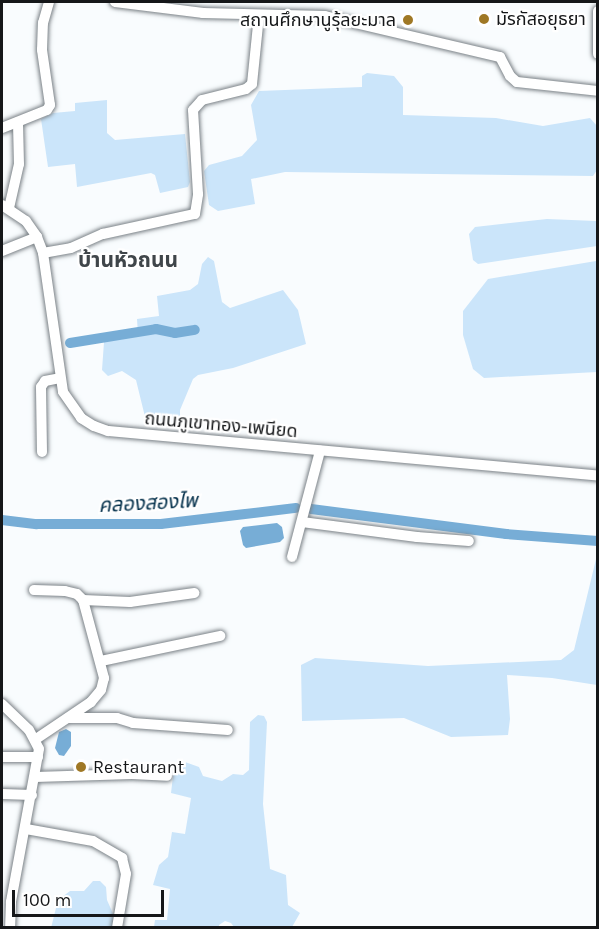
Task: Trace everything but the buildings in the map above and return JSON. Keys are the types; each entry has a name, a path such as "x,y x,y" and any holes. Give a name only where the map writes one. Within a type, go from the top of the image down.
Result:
{"street":[{"path":"2,128 47,110 50,105 42,50 43,23 49,2"},
{"path":"115,2 203,13 325,16 500,57 510,76 517,82 597,91"},
{"path":"597,11 597,54"},
{"path":"43,253 71,248 103,234 195,214 198,194 193,110 202,100 246,89 252,84 259,15"},
{"path":"5,206 19,164 18,122"},
{"name":"ถนนภูเขาทอง-เพนียด","path":"5,206 26,221 37,237 43,253 60,378 69,405 81,418 108,431 597,476"},
{"path":"2,251 37,237"},
{"path":"42,452 41,387 45,381 60,378"},
{"path":"292,557 320,451"},
{"path":"302,522 417,537 469,541"},
{"path":"34,590 65,591 76,594 83,600 104,678 101,690 91,702 36,739"},
{"path":"83,600 129,602 194,593"},
{"path":"101,661 220,636"},
{"path":"2,704 36,739 39,749 11,902 10,927"},
{"path":"68,718 117,718 133,723 228,730"},
{"path":"2,757 38,757"},
{"path":"35,777 132,774 166,776"},
{"path":"2,794 32,795"},
{"path":"26,829 93,841 122,858 126,874 117,927"}],"shaded area":[{"path":"367,73 394,76 403,87 403,115 496,118 543,126 590,118 597,126 597,170 593,176 285,172 251,179 255,204 218,211 209,205 204,171 209,165 242,156 257,140 251,105 259,91 362,87 362,76"},
{"path":"107,100 107,133 115,140 185,134 190,182 188,187 160,193 155,175 151,173 77,187 75,164 48,167 41,119 53,113 75,111 75,103"},
{"path":"547,219 596,221 597,246 478,264 473,260 469,234 475,227"},
{"path":"208,257 214,261 222,302 230,308 283,290 298,310 306,344 233,368 198,375 193,379 180,410 180,426 147,425 136,380 122,371 108,376 102,370 104,342 138,335 137,319 159,316 157,296 190,290 198,284 202,264"},
{"path":"596,261 597,372 484,378 473,369 463,335 463,311 488,279"},
{"path":"597,555 597,685 552,678 507,675 510,719 508,735 451,737 404,718 302,721 301,665 315,658 428,666 561,660 574,650"},
{"path":"258,715 264,716 267,722 263,804 270,869 286,875 288,905 300,913 292,927 234,927 225,921 219,927 154,927 155,920 167,920 170,889 153,885 159,865 168,857 172,832 185,834 191,798 171,793 174,768 185,762 199,767 203,776 222,781 233,774 243,775 249,770 250,722"},
{"path":"93,881 100,881 106,887 107,900 114,916 113,927 51,928 58,900 70,891 84,891"}],"water":[{"path":"277,523 282,527 284,538 280,542 246,548 243,545 240,531 243,527"},
{"path":"66,729 71,732 71,746 64,756 59,755 55,748 59,732"}],"waterway":[{"path":"70,343 156,329 175,333 195,330"},
{"name":"คลองสองไพ","path":"2,520 37,524 161,524 296,508"},
{"name":"คลองสองไพ","path":"311,509 506,534 598,541"}],"place":[{"name":"มัรกัสอยุธยา","path":"484,19"},
{"name":"สถานศึกษานูรุ้ลยะมาล","path":"408,20"},
{"name":"Restaurant","path":"81,767"}],"district":[{"name":"บ้านหัวถนน","path":"128,260"}]}
